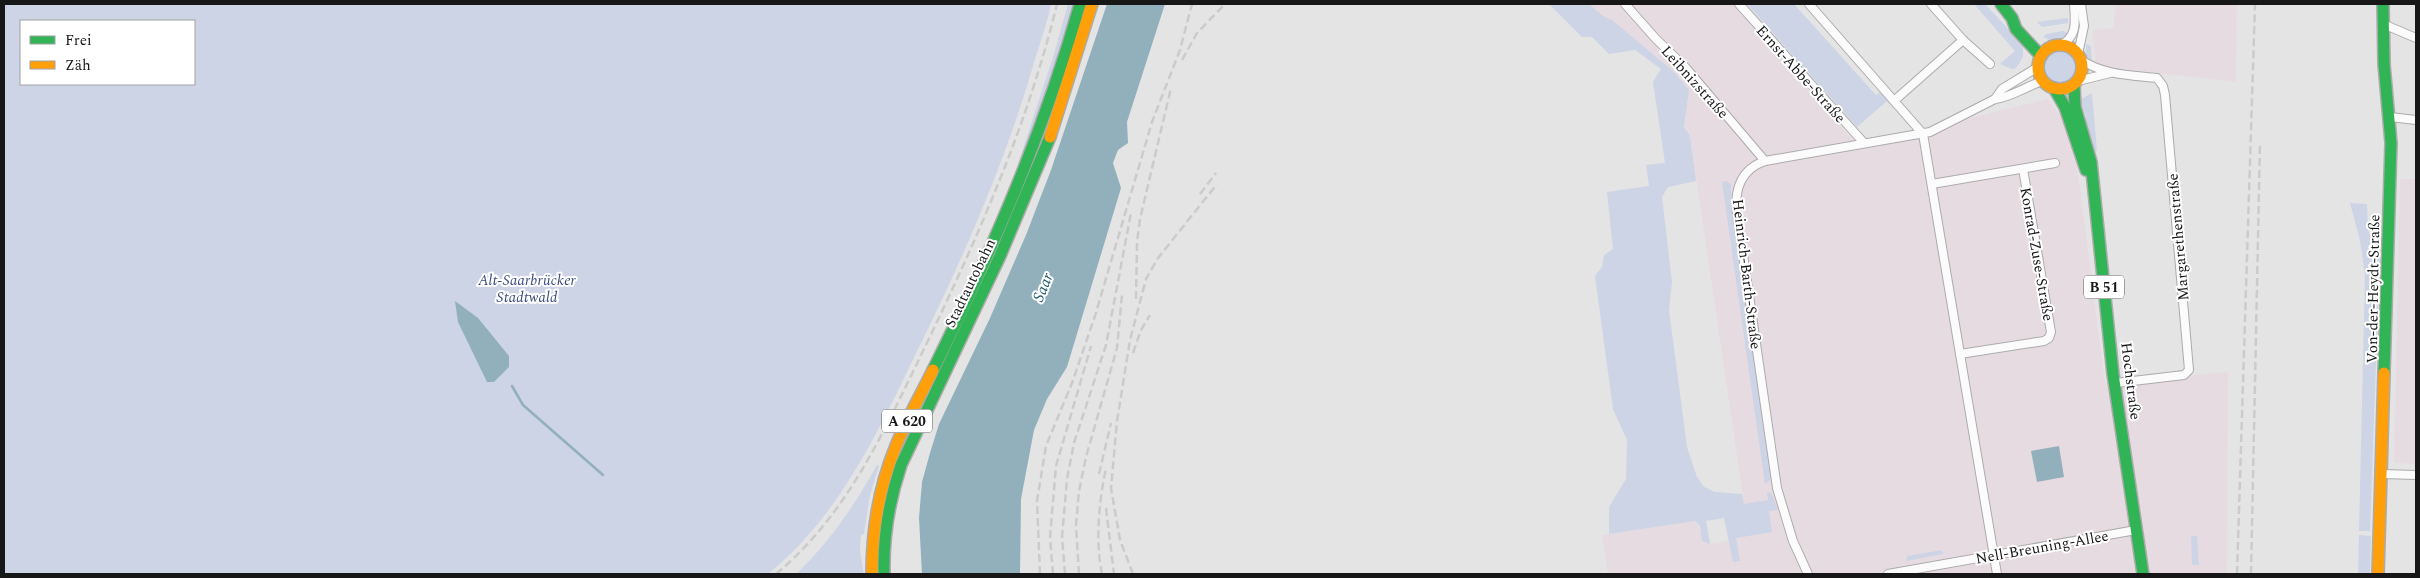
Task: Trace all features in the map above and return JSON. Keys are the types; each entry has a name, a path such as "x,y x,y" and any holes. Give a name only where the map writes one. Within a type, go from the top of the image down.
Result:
{"main road":[{"name":"Stadtautobahn","path":"872,574 873,529 883,478 896,445 992,245 1018,185 1065,58 1080,4"},
{"name":"Stadtautobahn","path":"884,574 885,530 894,481 906,450 1003,250 1030,189 1053,128 1092,4"},
{"path":"2001,4 2040,62 2043,81"},
{"name":"Von-der-Heydt-Straße","path":"2378,574 2389,246 2390,117 2384,64 2383,4"},
{"path":"2012,18 2022,23 2038,39 2058,46 2072,48 2079,57"},
{"path":"2040,62 2058,46"},
{"name":"B 51","path":"2076,83 2082,68 2079,57"},
{"name":"B 51","path":"2043,81 2054,88"},
{"path":"2054,88 2062,89 2076,83"},
{"name":"Hochstraße","path":"2076,83 2074,100 2091,156 2093,191 2116,383 2143,574"},
{"name":"Hochstraße","path":"2054,88 2065,107 2093,191"}],"street":[{"name":"Leibnizstraße","path":"1625,4 1656,39 1686,68 1696,83 1765,161"},
{"name":"Ernst-Abbe-Straße","path":"1739,4 1864,143"},
{"path":"1809,4 1923,134 1997,574"},
{"path":"1931,4 1963,40 1990,64"},
{"path":"2058,46 2069,40 2074,33 2074,4"},
{"path":"2079,57 2084,26 2081,4"},
{"path":"2383,24 2416,38"},
{"path":"1895,100 1963,40"},
{"name":"Margarethenstraße","path":"2079,57 2092,67 2110,73 2157,78 2161,81 2165,95 2189,370 2184,375 2116,383"},
{"name":"Heinrich-Barth-Straße","path":"1995,99 2002,89 2040,62"},
{"name":"Margarethenstraße","path":"2076,83 2110,73"},
{"name":"Heinrich-Barth-Straße","path":"1808,574 1793,541 1777,488 1736,202 1736,191 1745,174 1756,164 1864,143 1923,134 1960,119 1995,99 2007,98 2025,87 2043,81"},
{"path":"2390,117 2416,120"},
{"name":"Konrad-Zuse-Straße","path":"1932,184 2055,163"},
{"name":"Konrad-Zuse-Straße","path":"1960,354 2044,342 2049,338 2051,332 2023,169"},
{"path":"2382,474 2416,475"},
{"name":"Nell-Breuning-Allee","path":"1888,574 2136,530"}],"shaded area":[{"path":"1589,4 1733,4 1857,145 2048,99 2063,120 2078,173 2105,383 2228,372 2227,574 1608,574 1602,535 1695,521 1709,544 1729,541 1744,504 1690,136 1684,127 1689,90 1673,71 1612,20 1603,16"},
{"path":"2116,4 2237,4 2236,82 2096,66 2092,30 2113,28"},
{"path":"2400,179 2416,179 2416,464 2394,463"}],"green space":[{"name":"Alt-Saarbrücker Stadtwald","path":"4,4 1051,4 1022,102 984,205 955,272 892,403 858,466 839,496 818,524 768,574 4,574"},
{"path":"1068,4 1073,4 1058,56 1021,162 1019,161 1054,54"},
{"path":"1549,4 1589,4 1603,16 1612,20 1673,71 1689,90 1684,127 1690,136 1696,181 1668,187 1662,197 1672,282 1669,310 1687,447 1697,477 1704,487 1715,492 1742,494 1744,504 1768,500 1767,492 1772,494 1778,510 1769,511 1772,532 1736,538 1740,561 1733,562 1724,518 1706,521 1710,544 1702,541 1700,526 1695,521 1609,534 1609,507 1626,479 1627,440 1613,409 1595,276 1602,267 1604,255 1613,249 1607,192 1649,186 1646,165 1665,163 1653,82 1661,69 1635,50 1609,54 1592,37 1582,37"},
{"path":"1747,4 1794,4 1876,95 1882,91 1894,105 1892,106 1887,101 1857,127"},
{"path":"1974,4 1985,4 2023,45 2023,57 2016,68 2012,69 2000,64 2015,51"},
{"path":"2068,18 2068,23 2042,27 2037,22"},
{"path":"2063,31 2069,34 2060,39 2050,40 2043,37 2046,34"},
{"path":"2086,44 2091,46 2092,64 2086,58"},
{"path":"2060,49 2072,55 2078,67 2072,79 2060,85 2048,79 2042,67 2048,55"},
{"path":"2092,93 2097,151 2093,151 2084,119 2086,117 2082,105 2078,101"},
{"path":"1727,181 1731,185 1731,205 1771,479 1765,484 1722,182"},
{"path":"2350,203 2367,204 2368,231 2380,253 2370,531 2359,531 2365,275 2360,240"},
{"path":"877,465 879,466 870,495 864,534 861,535 860,551 864,574 796,574 841,523"},
{"path":"2359,535 2371,536 2370,574 2358,574"},
{"path":"2191,536 2197,536 2199,565 2192,565"},
{"path":"1942,550 1943,554 1906,561 1907,556"}],"water":[{"name":"Saar","path":"1107,4 1165,4 1127,122 1128,143 1118,150 1113,163 1121,188 1067,367 1047,399 1034,430 1021,499 1020,574 922,574 919,518 922,482 939,424 990,318 1026,235 1051,170"},
{"path":"455,301 478,318 509,356 509,367 494,382 487,382 458,322"},
{"path":"2059,446 2064,477 2037,482 2031,451"}],"waterway":[{"path":"512,386 523,405 603,475"}],"railway":[{"path":"776,574 824,525 844,498 862,470 894,410 963,265 1000,180 1032,93 1057,4"},
{"path":"1040,574 1037,501 1046,446 1072,383 1095,316 1152,122 1180,50 1192,4"},
{"path":"1182,60 1197,33 1225,4"},
{"path":"2237,574 2255,4"},
{"path":"1136,299 1137,242 1140,219 1171,88"},
{"path":"2251,574 2260,142"},
{"path":"1200,194 1216,173"},
{"path":"1133,574 1120,540 1111,488 1117,421 1130,340 1146,279 1158,258 1217,184"},
{"path":"1065,574 1062,537 1067,479 1074,443 1106,345 1131,213"},
{"path":"1079,574 1076,525 1079,491 1086,457 1117,348 1122,295"},
{"path":"1133,353 1141,330 1150,315"},
{"path":"1053,574 1050,537 1056,466 1091,346"},
{"path":"1099,474 1111,423"},
{"path":"1102,574 1099,548 1099,521 1101,494 1106,468"},
{"path":"1106,508 1114,574"}],"traffic: fast":[{"path":"933,370 976,281 1015,190 1050,98 1080,4"},
{"path":"2001,4 2012,18 2016,29 2041,56"},
{"path":"2383,4 2384,64 2391,143 2384,373"},
{"path":"2074,85 2075,107 2091,162 2113,374 2143,574"},
{"path":"2054,88 2065,107 2086,170"},
{"path":"884,574 888,519 901,465 1000,256 1050,137"}],"traffic: slow":[{"path":"1050,137 1092,4"},
{"path":"2056,45 2064,45 2076,51 2082,67 2076,83 2064,89 2056,89 2044,83 2038,71 2038,63 2044,51 2056,45"},
{"path":"872,574 875,525 885,477 900,436 933,370"},
{"path":"2378,574 2384,373"}]}
